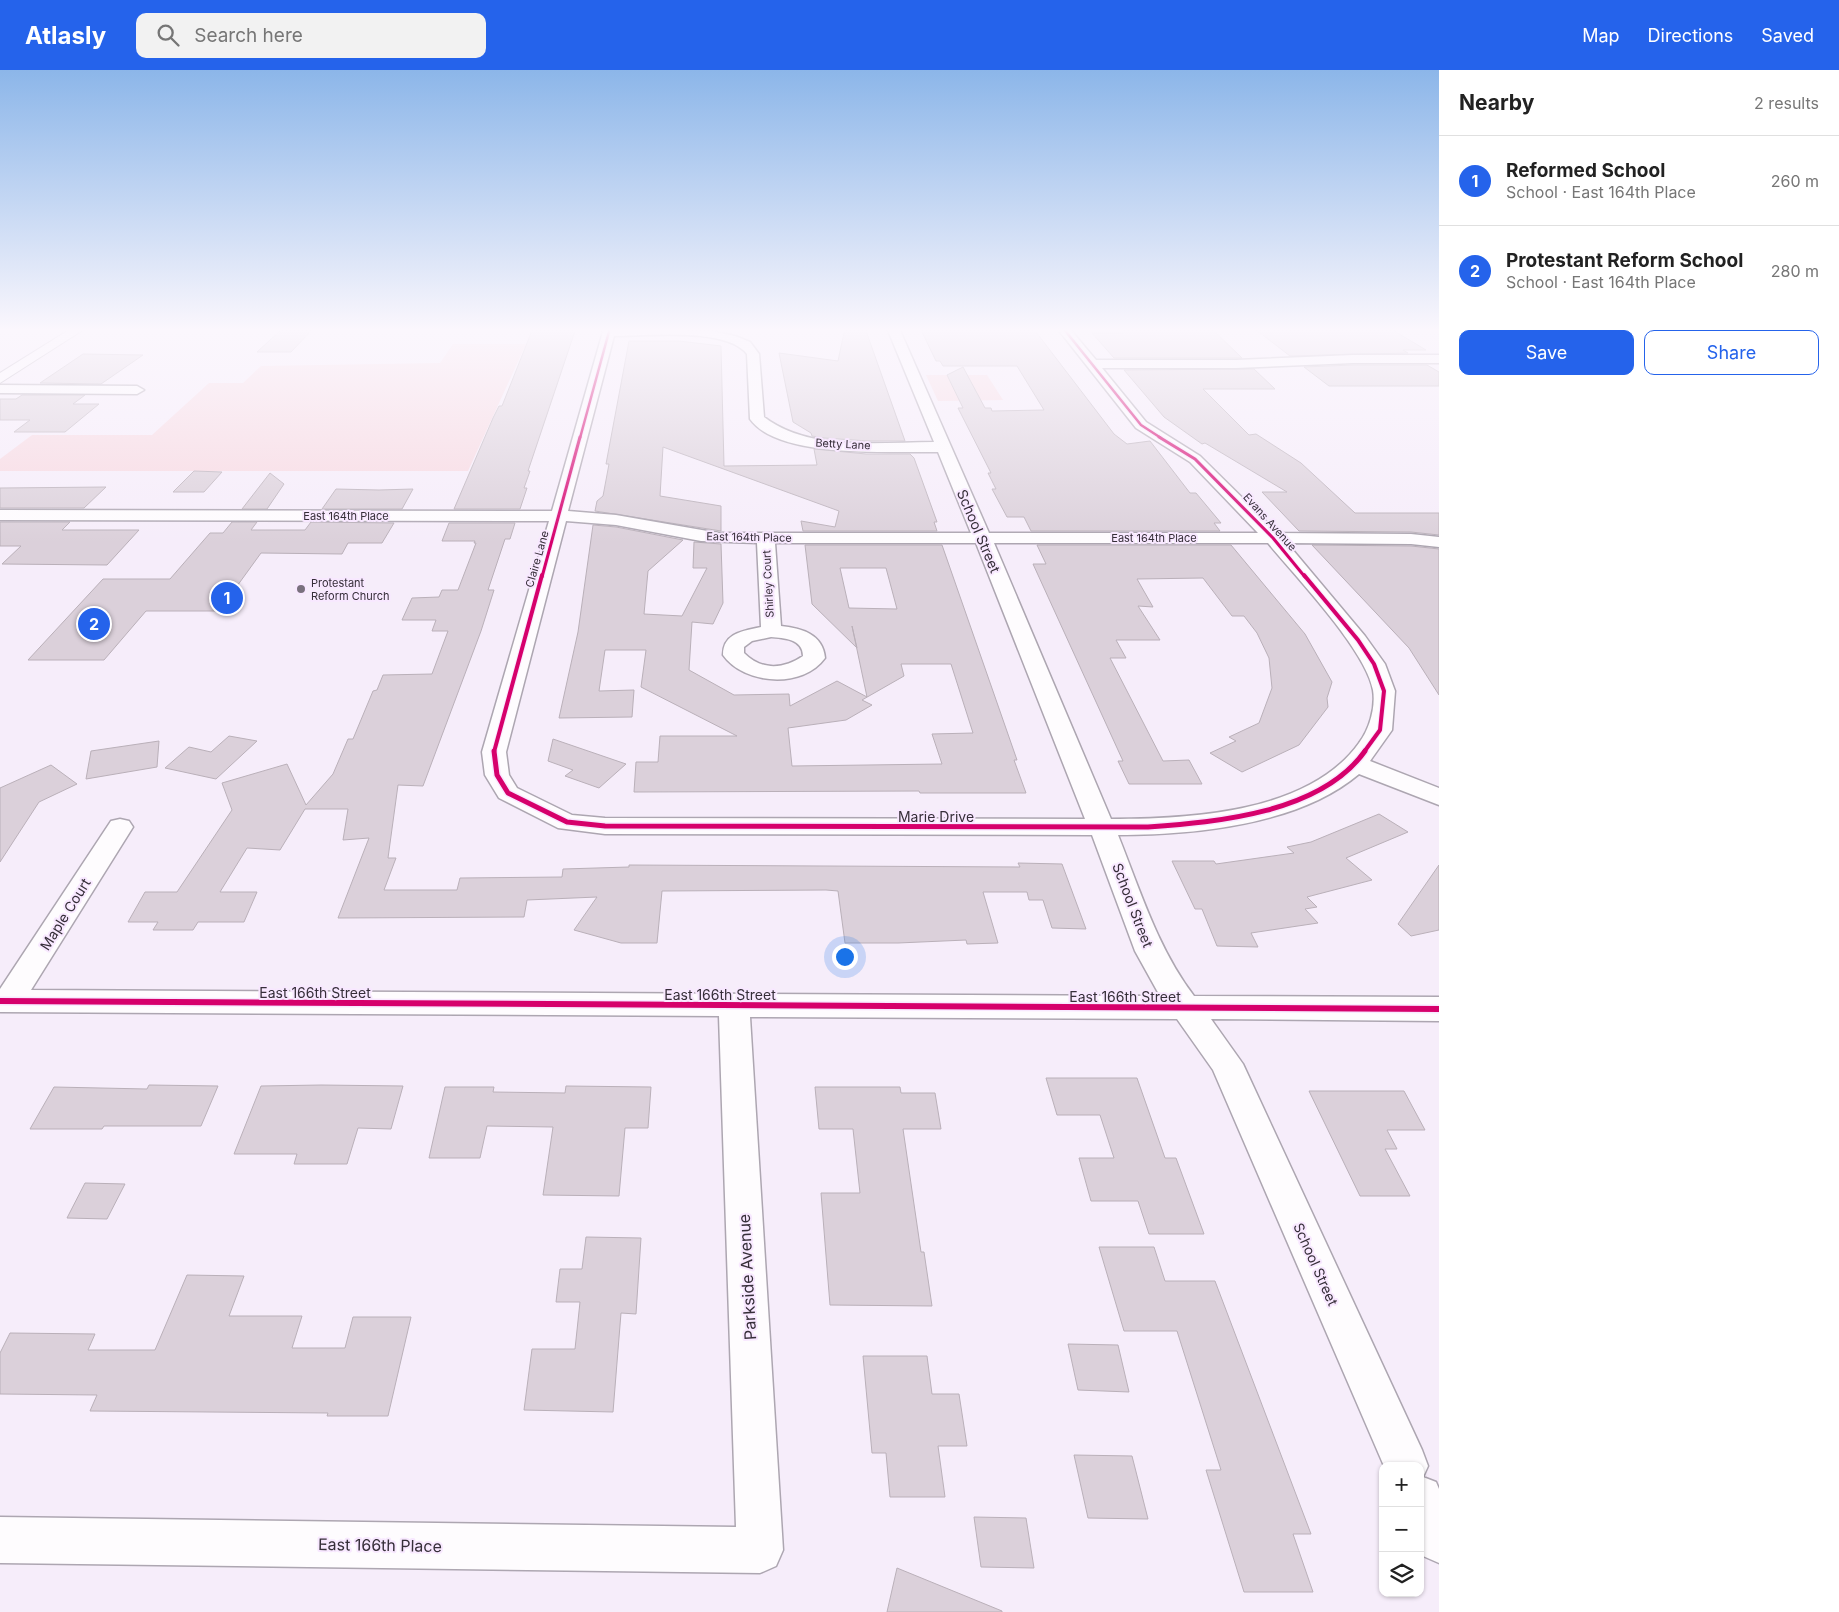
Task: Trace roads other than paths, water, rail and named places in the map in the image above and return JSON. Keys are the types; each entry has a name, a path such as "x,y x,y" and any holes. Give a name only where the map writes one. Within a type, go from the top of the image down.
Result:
{"street":[{"name":"Claire Lane","path":"508,794 497,775 494,752 591,400"},
{"name":"Betty Lane","path":"756,400 757,419 763,426 772,431 810,442 834,446 943,447"},
{"name":"School Street","path":"923,400 1102,828 1150,952 1165,980 1227,1064 1404,1462"},
{"name":"Evans Avenue","path":"1122,400 1141,425 1201,464 1273,538 1358,640 1379,676 1384,691 1380,730 1356,764"},
{"name":"East 164th Place","path":"0,515 560,516 621,519 700,536 766,538 1273,538 1411,539 1439,542"},
{"name":"Shirley Court","path":"766,538 771,631"},
{"name":"Marie Drive","path":"508,794 567,822 605,826 1102,828 1188,824 1275,809 1337,780 1356,764"},
{"path":"1356,764 1439,797"},
{"name":"Maple Court","path":"4,1001 120,827"},
{"name":"East 166th Street","path":"4,1001 1439,1009"},
{"name":"Parkside Avenue","path":"734,1005 760,1550"},
{"path":"1424,1507 1439,1540"},
{"name":"East 166th Place","path":"0,1540 760,1550"}],"place":[{"name":"Protestant Reform Church","path":"301,589"},
{"name":"Reformed School","path":"227,598"},
{"name":"Protestant Reform School","path":"94,624"}]}
